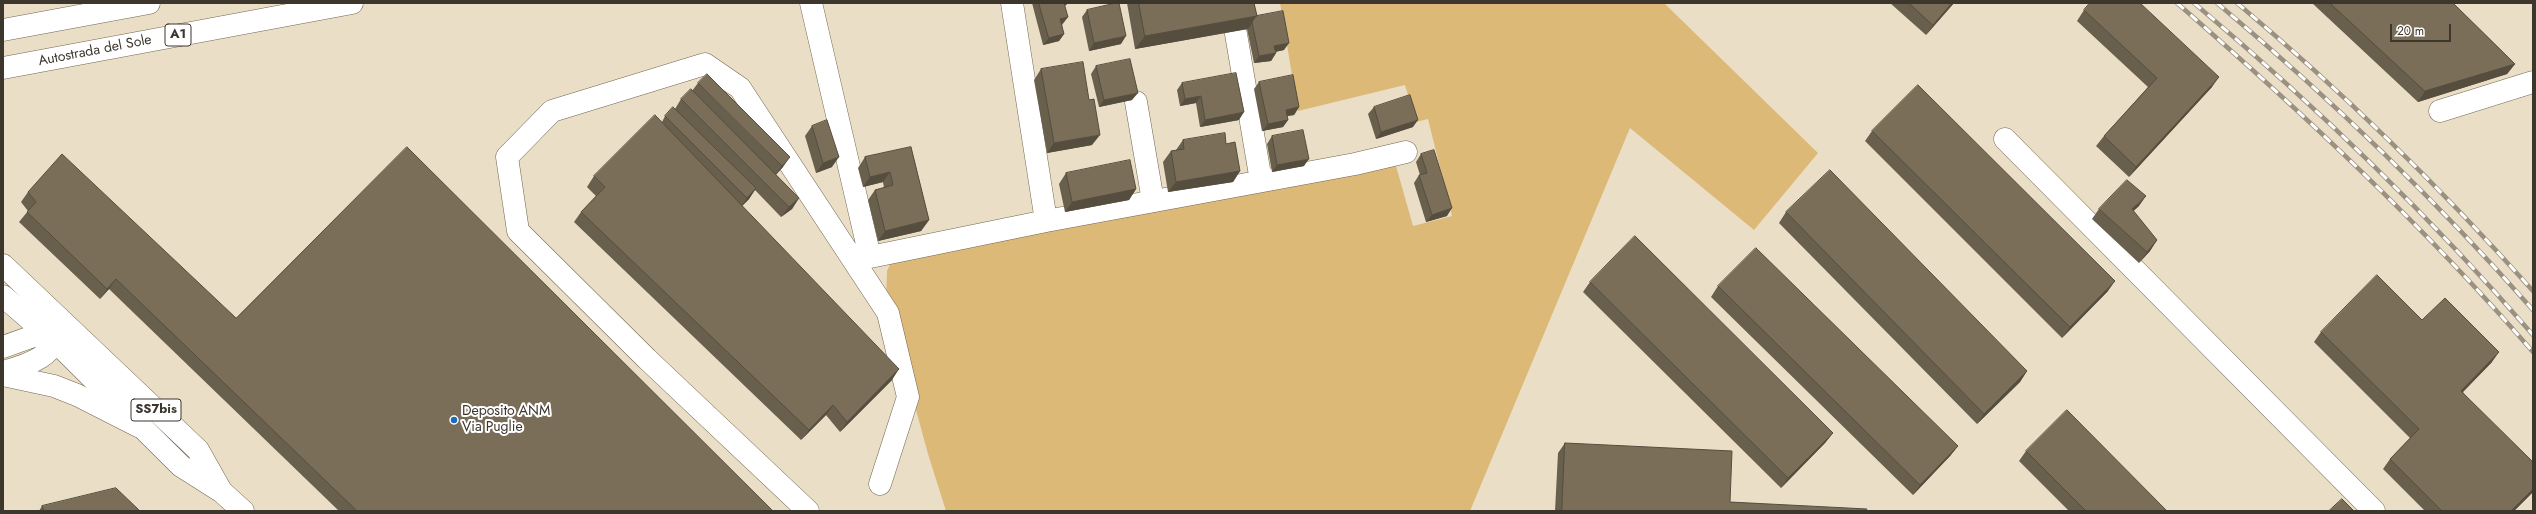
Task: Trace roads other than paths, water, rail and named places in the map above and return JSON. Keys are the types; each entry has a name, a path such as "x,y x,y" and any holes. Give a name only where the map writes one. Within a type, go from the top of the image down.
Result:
{"main road":[{"path":"3,30 149,3"},
{"name":"Autostrada del Sole","path":"3,68 352,3"},
{"path":"811,3 870,257 1046,221 1406,152"},
{"path":"1012,3 1046,221"},
{"path":"1236,34 1261,181"},
{"path":"808,511 647,359 518,231 507,157 552,111 705,64 740,88 888,312 908,397 880,484"},
{"path":"2440,110 2533,82"},
{"path":"1136,102 1153,201"},
{"path":"2005,139 2374,511"},
{"name":"SS7bis","path":"3,265 144,430 181,466 222,492 243,511"},
{"name":"SS7bis","path":"3,296 59,331 198,450 222,492"},
{"path":"3,347 59,331"},
{"path":"3,374 41,357 59,331"},
{"path":"3,374 54,386 77,395 144,430"}],"railway":[{"path":"2177,3 2224,44 2361,171 2492,305 2533,352"},
{"path":"2194,3 2239,41 2370,162 2453,247 2533,335"},
{"path":"2217,3 2300,75 2381,150 2420,189 2533,310"},
{"path":"2237,3 2276,36 2353,106 2427,178 2533,291"}],"place":[{"name":"Deposito ANM Via Puglie","path":"454,420"}]}
